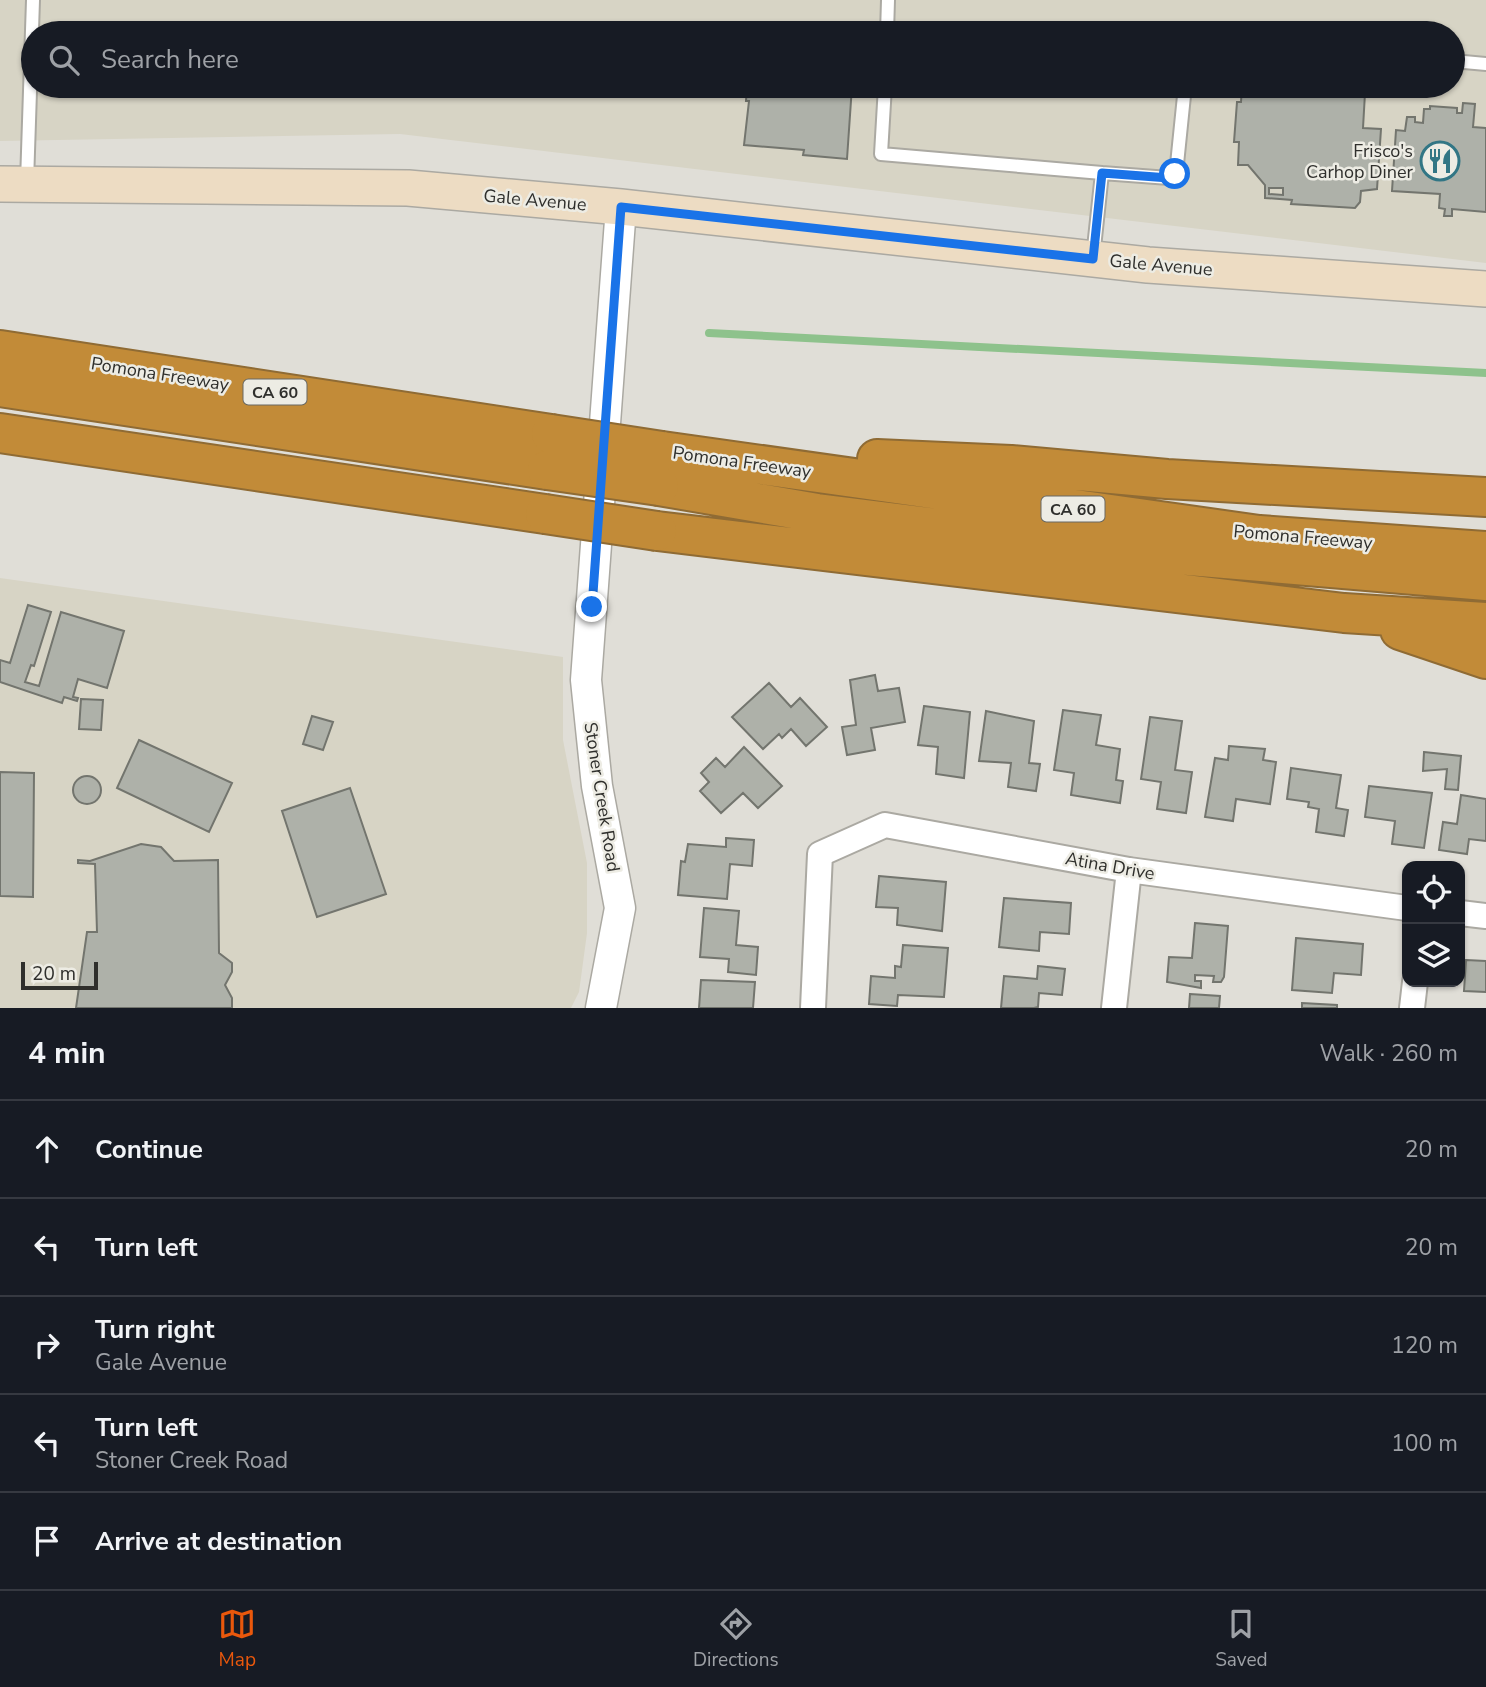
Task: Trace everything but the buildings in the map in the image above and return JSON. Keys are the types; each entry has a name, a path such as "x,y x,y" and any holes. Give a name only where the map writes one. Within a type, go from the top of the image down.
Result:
{"highway":[{"name":"Pomona Freeway","path":"0,350 547,477 659,494 1486,551"},
{"path":"0,387 547,477"},
{"path":"0,406 547,477"},
{"name":"Pomona Freeway","path":"0,432 547,477 1344,612 1486,622"},
{"path":"659,494 1011,465 1167,479 1486,497"},
{"path":"659,494 1105,549 1486,581"},
{"path":"659,494 992,554 1318,591 1486,601"},
{"path":"1344,612 1486,659"}],"main road":[{"name":"Gale Avenue","path":"13,184 408,188 621,207 1093,259 1486,289"}],"street":[{"name":"Stoner Creek Road","path":"601,1008 620,908 597,786 586,680 611,375 621,207"},
{"name":"Atina Drive","path":"813,1008 820,854 885,825 1129,870 1402,907"},
{"path":"1114,1008 1129,870"},
{"path":"1465,914 1486,916"},
{"path":"1412,1008 1414,987"}],"lane":[{"path":"31,21 33,0"},
{"path":"887,21 888,0"},
{"path":"1465,62 1486,64"},
{"path":"13,184 22,98"},
{"path":"884,98 881,154 1169,178 1175,174 1184,98"},
{"path":"1093,259 1102,173"}],"shaded area":[{"path":"0,0 1486,0 1486,263 400,134 0,141"},
{"path":"0,578 563,657 563,740 587,863 587,933 579,992 571,1008 0,1008"}],"waterway":[{"path":"709,333 1486,373"}],"place":[{"name":"Frisco's Carhop Diner","path":"1440,161"}],"route":[{"path":"592,607 611,375 621,207 1093,259 1102,173 1169,178 1175,174"}]}
